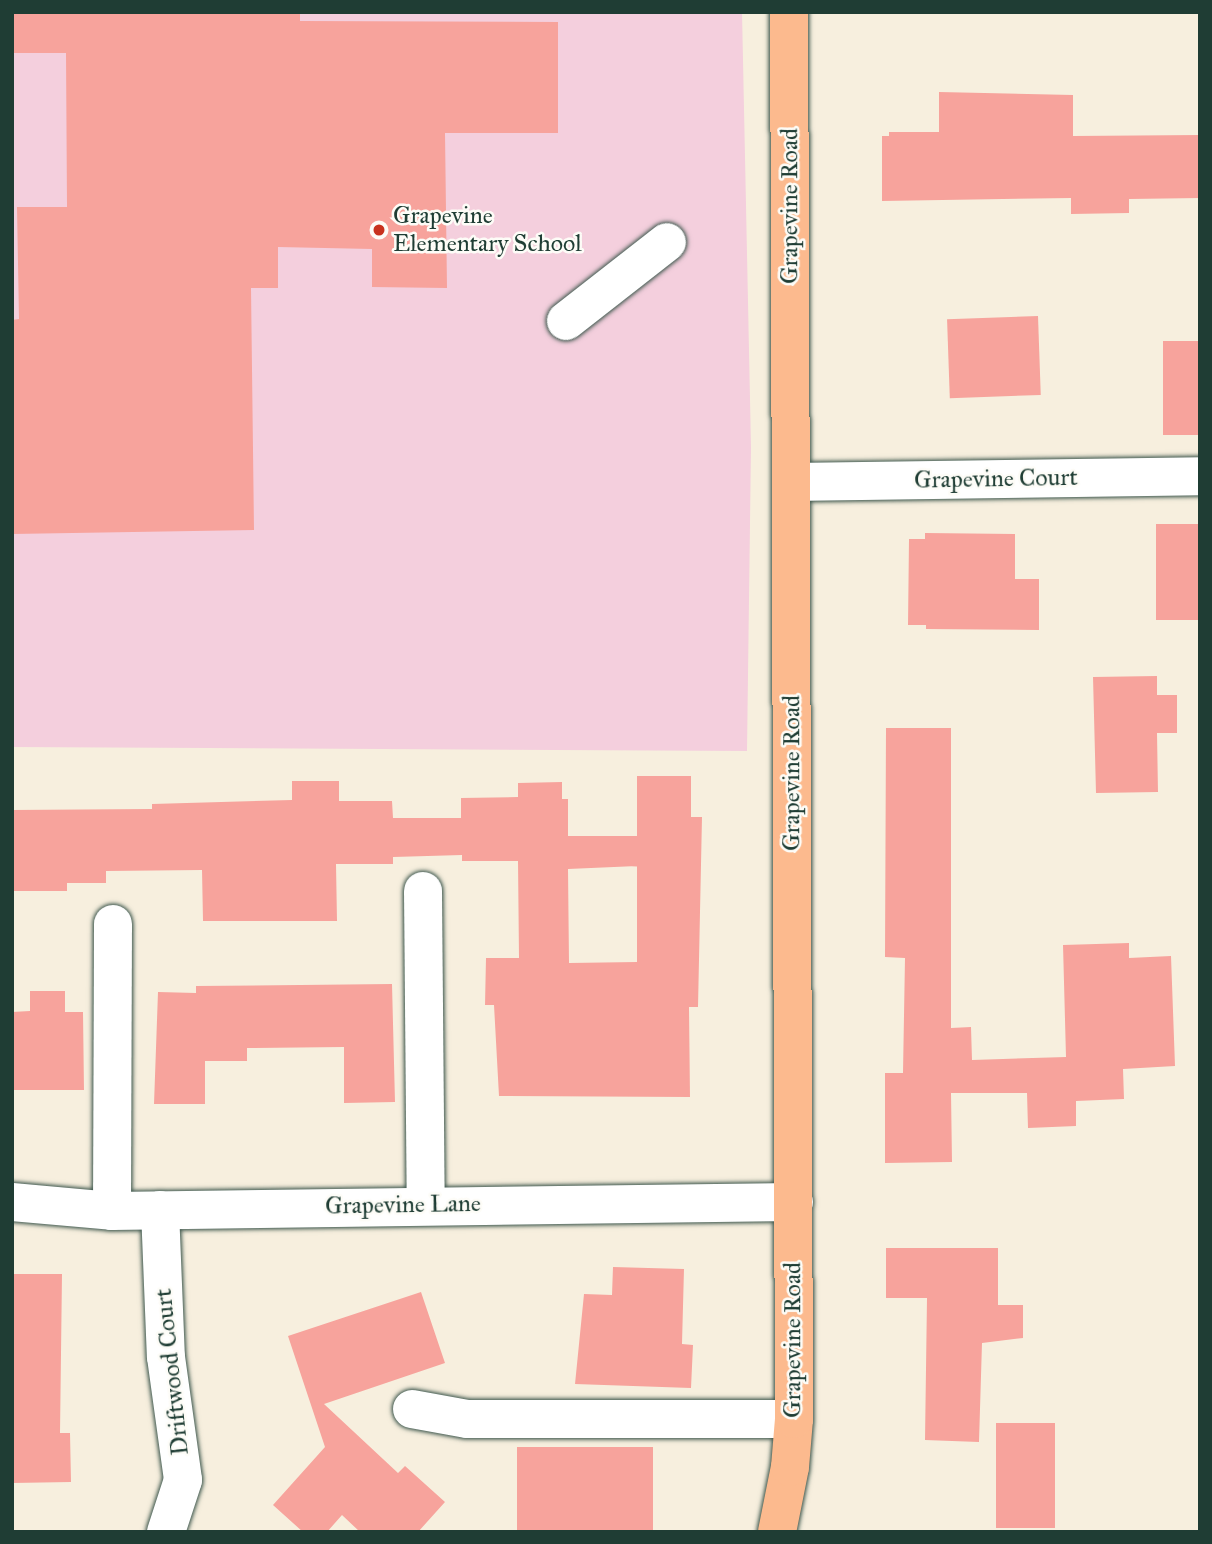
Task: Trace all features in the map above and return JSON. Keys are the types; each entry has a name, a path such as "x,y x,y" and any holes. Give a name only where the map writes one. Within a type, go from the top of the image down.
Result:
{"main road":[{"name":"Grapevine Road","path":"777,1532 790,1467 794,1419 789,12"}],"street":[{"path":"566,321 667,242"},
{"name":"Grapevine Court","path":"792,481 1200,477"},
{"path":"423,891 426,1204"},
{"path":"112,1212 113,923"},
{"name":"Grapevine Lane","path":"12,1202 112,1212 426,1204 794,1202"},
{"name":"Driftwood Court","path":"160,1210 166,1356 183,1480 166,1532"},
{"path":"412,1409 467,1419 794,1419"}],"shaded area":[{"name":"Grapevine Elementary School","path":"12,12 742,12 751,447 747,751 12,747"}],"building":[{"path":"12,12 300,12 300,21 558,22 558,133 445,133 447,288 372,287 372,249 278,247 278,288 251,288 254,530 12,534 12,320 19,319 17,207 67,207 66,53 12,53"},
{"path":"939,92 1073,95 1073,136 1200,135 1200,198 1129,199 1129,213 1071,214 1071,198 882,201 882,136 889,136 889,132 939,132"},
{"path":"1038,316 1041,395 950,398 947,319"},
{"path":"1163,341 1200,341 1200,435 1163,435"},
{"path":"1156,524 1200,524 1200,620 1156,620"},
{"path":"925,533 1015,534 1015,579 1039,579 1039,630 926,629 926,625 908,625 909,539 925,539"},
{"path":"1157,676 1157,695 1177,695 1177,733 1157,733 1158,792 1096,793 1093,677"},
{"path":"886,728 951,728 951,1028 971,1027 972,1060 1066,1057 1063,945 1129,943 1129,958 1171,956 1175,1066 1123,1069 1124,1099 1076,1101 1076,1126 1028,1128 1027,1093 951,1093 952,1162 885,1163 885,1073 903,1073 905,958 885,957"},
{"path":"637,776 691,776 691,817 702,817 698,1007 689,1007 690,1097 499,1096 494,1005 485,1005 486,958 519,958 518,861 462,861 462,855 393,857 393,864 336,864 337,921 203,921 202,870 106,871 106,883 67,883 67,891 12,891 12,810 152,809 152,804 292,800 292,781 339,781 339,801 392,801 393,818 461,818 461,798 518,797 518,783 562,782 562,799 568,799 568,836 637,836","holes":["637,866 637,962 569,963 568,869"]},
{"path":"392,984 395,1102 344,1103 344,1047 247,1048 247,1061 205,1061 205,1104 154,1104 158,992 196,993 196,986"},
{"path":"30,991 65,991 65,1012 83,1012 84,1090 12,1090 12,1012 30,1011"},
{"path":"886,1248 998,1248 998,1305 1023,1305 1023,1338 982,1343 979,1442 925,1440 927,1298 886,1298"},
{"path":"613,1267 684,1269 682,1344 693,1345 691,1388 575,1384 584,1294 612,1295"},
{"path":"12,1274 62,1274 60,1433 70,1433 71,1482 12,1483"},
{"path":"421,1292 445,1363 324,1404 398,1473 405,1466 445,1502 418,1532 360,1532 342,1515 327,1532 303,1532 273,1505 325,1447 288,1336"},
{"path":"996,1423 1055,1423 1055,1528 996,1528"},
{"path":"517,1447 653,1447 653,1532 517,1532"}],"place":[{"name":"Grapevine Elementary School","path":"379,230"}]}
